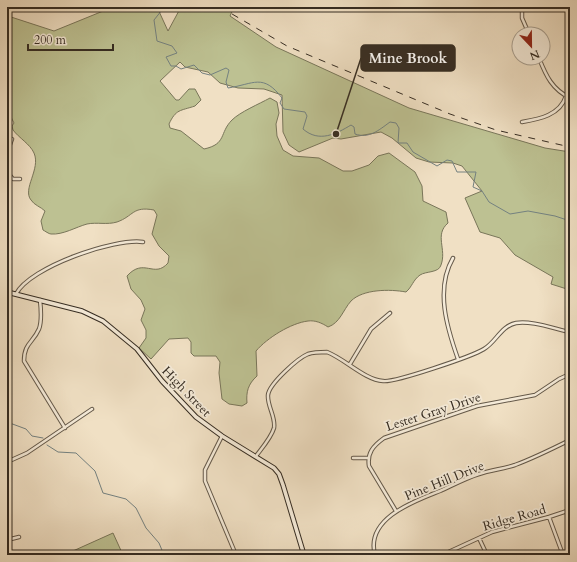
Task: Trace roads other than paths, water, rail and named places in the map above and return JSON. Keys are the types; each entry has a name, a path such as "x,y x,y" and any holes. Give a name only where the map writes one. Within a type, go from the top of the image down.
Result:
{"street":[{"path":"522,7 522,18 526,26"},
{"path":"542,66 549,82 570,98"},
{"path":"522,122 535,120 555,111 562,106 566,96"},
{"path":"7,153 12,139"},
{"path":"7,172 13,179 20,179"},
{"path":"16,294 18,290 36,276 65,259 123,242 144,242"},
{"path":"453,258 447,270 444,312 446,325 458,359"},
{"name":"High Street","path":"7,292 82,311 103,321 137,349 162,381 190,412 222,436 274,468 279,474 304,555"},
{"path":"40,300 42,310 40,328 24,351 24,361 65,428"},
{"path":"350,364 371,329 390,313"},
{"path":"256,456 274,429 274,422 268,395 274,383 302,358 313,352 327,352 373,378 385,382 401,379 484,349 505,328 515,323 527,323 570,332"},
{"name":"Lester Gray Drive","path":"368,458 371,448 384,438 477,406 535,395 559,379 570,374"},
{"path":"7,462 27,453 92,409"},
{"path":"222,436 205,470 205,481 236,555"},
{"name":"Pine Hill Drive","path":"375,555 374,545 378,531 396,511 479,474 514,466 570,440"},
{"path":"353,458 368,458 372,472 396,511"},
{"name":"Ridge Road","path":"442,555 492,532 570,510"},
{"path":"549,517 563,555"},
{"path":"7,540 19,537"},
{"path":"479,538 487,555"}],"waterway":[{"path":"152,7 162,10 154,20 157,41 172,46 177,53 166,57 171,66 176,66 181,69 194,65 202,73 210,75 226,68 229,70 226,82 228,88 258,82 269,85 282,98 280,103 284,109 305,112 307,116 303,129 315,136 327,136 351,125 354,127 355,134 369,135 390,122 396,123 399,128 398,143 407,143 413,152 437,166 447,160 452,161 457,172 476,172 473,187 482,191 489,202 510,214 528,211 555,216 570,221"},
{"path":"7,422 26,429 32,436 43,438"},
{"path":"47,445 58,452 76,453 95,471 103,493 126,499 136,508 146,528 159,543 164,555"}],"railway":[{"path":"220,7 287,46 450,114 496,130 570,147"}],"place":[{"name":"Mine Brook","path":"336,134"}]}
